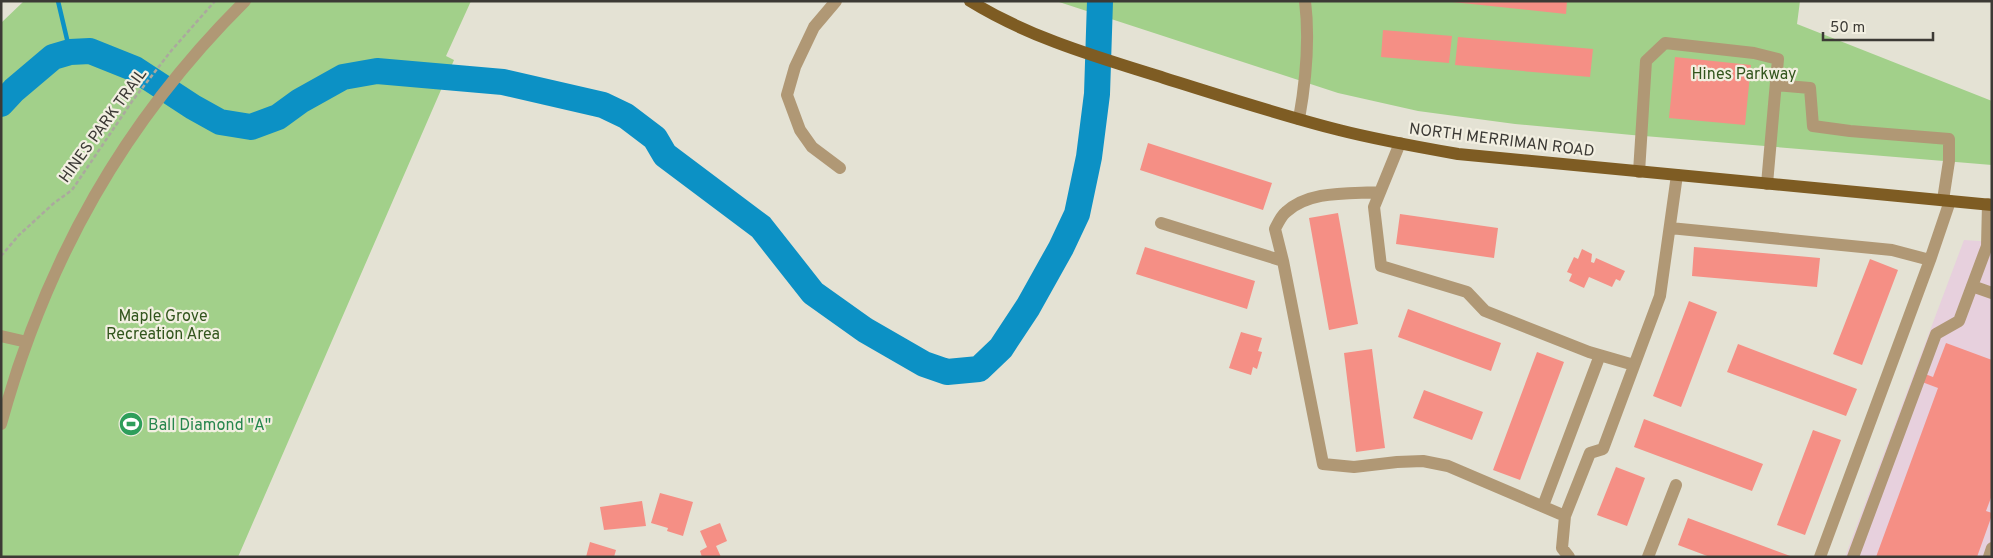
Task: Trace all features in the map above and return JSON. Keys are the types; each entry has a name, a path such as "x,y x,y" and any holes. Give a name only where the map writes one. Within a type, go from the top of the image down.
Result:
{"main road":[{"name":"NORTH MERRIMAN ROAD","path":"970,1 1020,28 1070,48 1299,119 1400,143 1458,154 1990,204"}],"street":[{"path":"1,424 27,342 54,275 83,216 115,160 149,111 187,62 245,1"},
{"path":"836,1 814,27 796,67 787,94 800,130 812,147 840,168"},
{"path":"1299,119 1306,80 1308,47 1305,1"},
{"path":"1639,172 1646,61 1665,43 1754,53 1778,59 1767,184"},
{"path":"1776,85 1810,88 1813,126 1949,139 1947,200 1930,260 1820,557"},
{"path":"1400,143 1374,207 1381,266 1467,292 1485,311 1600,355 1634,365"},
{"path":"1569,557 1562,548 1565,516 1590,453 1603,449 1660,296 1677,176"},
{"path":"1380,192 1317,196 1302,201 1284,213 1275,228 1323,464 1354,466 1422,461 1448,466 1565,516"},
{"path":"1853,557 1936,334 1959,321 1987,246 1990,204"},
{"path":"1161,222 1283,260"},
{"path":"1670,228 1892,250 1930,260"},
{"path":"1972,286 1992,293"},
{"path":"1,336 27,342"},
{"path":"1543,506 1600,355"},
{"path":"1648,557 1676,485"},
{"path":"1988,557 1992,548"}],"path":[{"name":"HINES PARK TRAIL","path":"1,256 19,235 54,203 72,190 132,100 171,51 215,1"}],"shaded area":[{"path":"1964,240 1992,242 1992,557 1845,557"}],"green space":[{"name":"Maple Grove Recreation Area","path":"24,1 471,1 446,56 454,60 238,557 1,557 1,23"},
{"name":"Hines Parkway","path":"1056,1 1800,1 1797,24 1992,101 1992,165 1515,124 1418,111 1338,93"}],"building":[{"path":"1443,1 1567,1 1566,14"},
{"path":"1383,30 1452,36 1449,63 1381,57"},
{"path":"1458,37 1593,49 1590,77 1455,65"},
{"path":"1675,57 1751,65 1745,125 1669,118"},
{"path":"1148,143 1272,183 1263,210 1140,170"},
{"path":"1338,213 1358,324 1329,330 1309,218"},
{"path":"1400,214 1498,228 1494,258 1396,244"},
{"path":"1145,247 1255,281 1247,309 1136,274"},
{"path":"1694,247 1820,258 1817,287 1692,276"},
{"path":"1582,249 1592,254 1591,262 1594,263 1596,258 1625,271 1620,281 1616,279 1612,287 1589,277 1584,288 1569,281 1572,274 1567,272 1574,257 1578,259"},
{"path":"1870,259 1898,270 1862,365 1833,354"},
{"path":"1689,301 1717,312 1681,407 1653,396"},
{"path":"1408,309 1501,343 1491,371 1398,337"},
{"path":"1241,332 1262,338 1258,351 1262,352 1257,369 1253,367 1251,375 1229,368"},
{"path":"1946,343 1992,360 1992,495 1986,511 1992,513 1992,515 1977,557 1876,557 1938,388 1922,382 1925,374 1933,377"},
{"path":"1738,344 1857,389 1846,416 1727,372"},
{"path":"1372,349 1385,448 1356,452 1344,353"},
{"path":"1537,352 1564,362 1520,480 1493,470"},
{"path":"1424,390 1483,412 1472,440 1413,418"},
{"path":"1644,419 1763,464 1752,491 1634,447"},
{"path":"1813,430 1841,440 1805,535 1777,525"},
{"path":"1616,467 1645,478 1627,526 1597,515"},
{"path":"660,493 693,502 683,536 667,531 668,528 651,523"},
{"path":"642,501 646,526 604,530 600,507"},
{"path":"1688,518 1793,557 1710,557 1678,545"},
{"path":"720,523 727,541 716,546 721,557 702,557 700,551 707,547 700,531"},
{"path":"590,542 616,550 614,557 586,557"}],"waterway":[{"path":"58,1 70,52"},
{"path":"1,104 14,90 53,57 70,52 90,51 135,69 193,107 220,122 251,127 278,117 300,101 343,77 377,71 503,82 603,105 626,116 655,138 665,155 761,227 813,293 865,330 924,364 947,372 979,369 1001,348 1028,307 1061,248 1077,214 1089,157 1097,94 1100,1"}],"place":[{"name":"Ball Diamond \"A\"","path":"131,424"}]}
